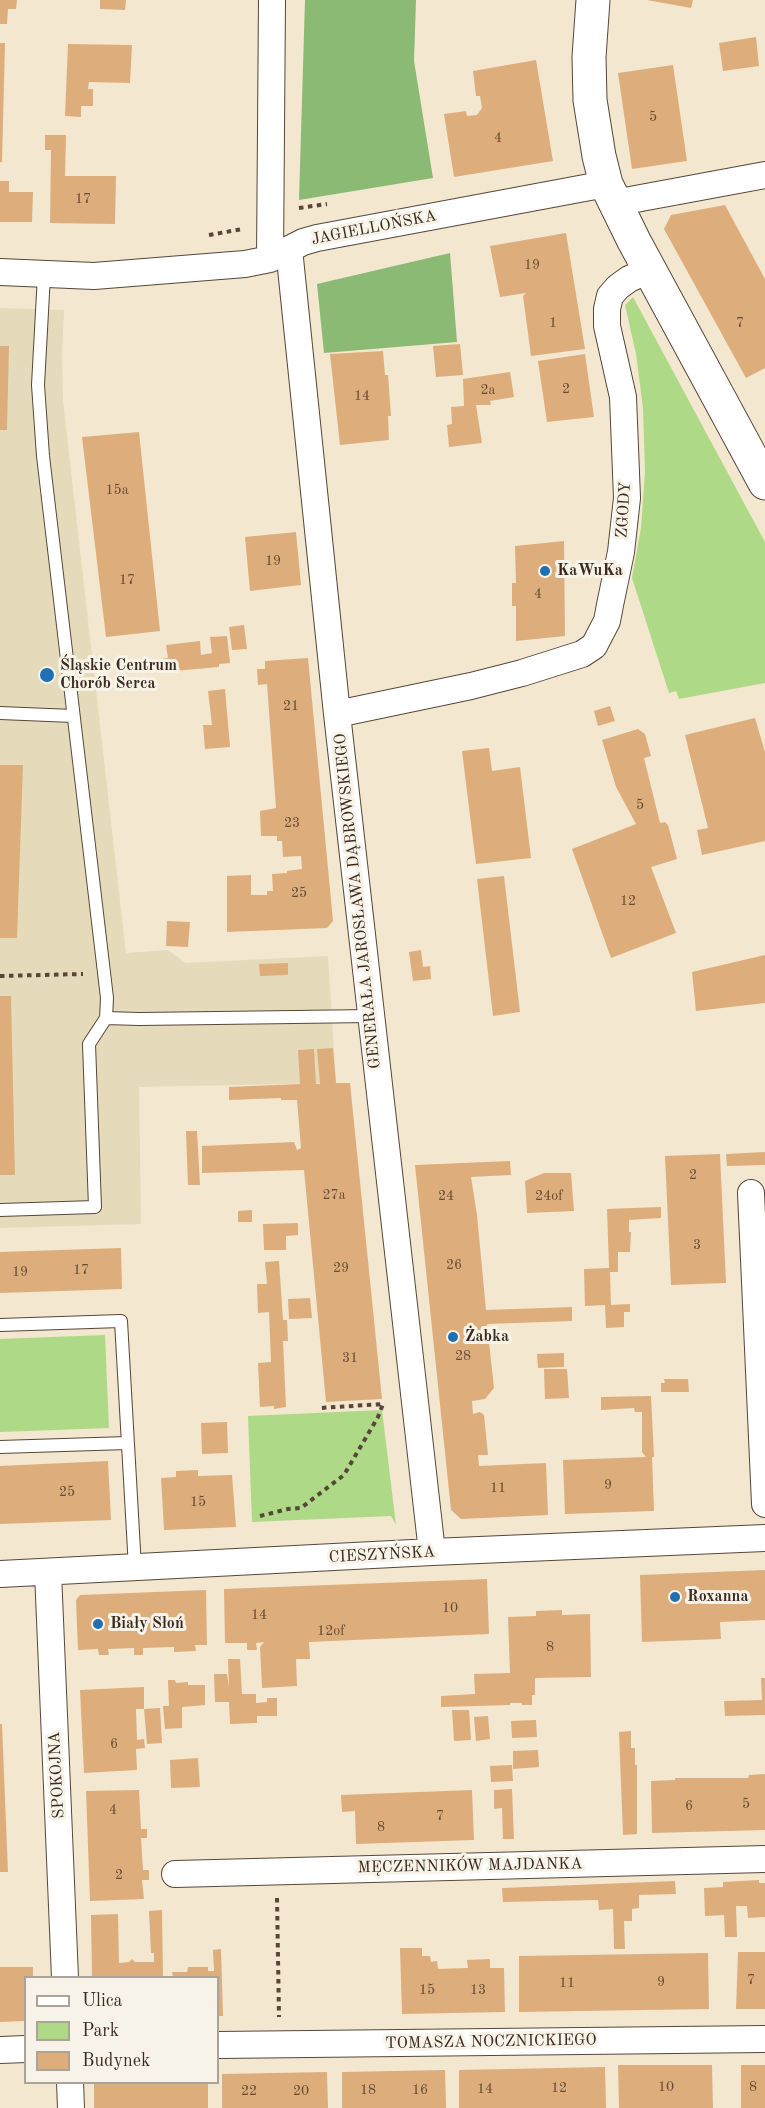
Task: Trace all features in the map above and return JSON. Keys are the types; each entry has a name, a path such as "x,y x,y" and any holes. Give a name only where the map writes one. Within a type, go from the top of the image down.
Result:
{"street":[{"name":"GENERAŁA JAROSŁAWA DĄBROWSKIEGO","path":"272,0 270,213 280,254 337,714 432,1552"},
{"path":"592,0 589,57 590,100 598,156 610,194 765,483"},
{"name":"JAGIELLOŃSKA","path":"0,272 94,276 212,267 280,254 316,238 610,194 765,175"},
{"name":"ZGODY","path":"337,714 522,673 582,654 594,646 607,621 621,552 627,498 623,397 607,326 607,309 610,296 618,287 629,279 650,270"},
{"path":"751,1193 765,1504"},
{"name":"CIESZYŃSKA","path":"0,1574 765,1538"},
{"name":"SPOKOJNA","path":"48,1572 66,1976"},
{"name":"MĘCZENNIKÓW MAJDANKA","path":"175,1874 765,1859"},
{"name":"TOMASZA NOCZNICKIEGO","path":"219,2045 765,2038"},
{"path":"0,2050 24,2049"},
{"path":"70,2084 71,2108"}],"lane":[{"path":"0,1210 95,1207 89,1044 106,1018 107,998 42,456 38,385 44,275"},
{"path":"0,714 73,716"},
{"path":"106,1018 371,1016"},
{"path":"0,1325 121,1321 135,1568"},
{"path":"0,1447 127,1443"}],"path":[{"path":"204,236 246,228 270,213 328,204"},
{"path":"260,1516 301,1508 344,1475 378,1417 383,1404 321,1408"},
{"path":"277,1871 279,2044"}],"shaded area":[{"name":"Śląskie Centrum Chorób Serca","path":"0,308 64,310 63,401 126,953 168,950 186,963 328,956 336,1083 139,1087 141,1224 0,1228"}],"green space":[{"path":"305,0 416,0 414,61 433,178 299,200"},
{"path":"450,253 457,342 324,353 317,284"},
{"path":"633,297 765,542 765,683 679,699 676,691 669,693 632,578 641,528 645,472 643,408 636,354 625,305"},
{"path":"105,1335 109,1428 0,1432 0,1339"},
{"path":"382,1410 396,1525 391,1516 252,1522 248,1416"}],"building":[{"path":"0,0 17,0 16,9 8,9 7,24 0,24"},
{"path":"100,0 126,0 125,10 100,9"},
{"path":"647,0 693,0 691,8"},
{"path":"756,37 759,66 723,71 719,43"},
{"path":"0,43 5,43 2,162 0,162"},
{"path":"68,44 132,45 130,83 89,82 88,89 93,89 93,106 81,106 81,117 65,116"},
{"path":"536,60 553,161 454,177 444,114 466,111 467,116 477,115 482,108 480,96 476,96 473,71"},
{"path":"673,65 687,161 632,169 618,73"},
{"path":"45,135 66,135 65,176 116,176 115,224 50,223 51,150 45,150"},
{"path":"0,181 9,181 9,192 33,192 32,222 0,222"},
{"path":"725,205 765,279 765,368 746,378 664,229 671,215"},
{"path":"566,233 585,349 531,356 523,296 526,293 500,297 490,246"},
{"path":"460,344 463,375 436,377 433,346"},
{"path":"0,346 9,346 7,430 0,430"},
{"path":"383,351 385,375 388,375 391,416 388,416 389,440 340,445 330,354"},
{"path":"585,354 594,417 547,422 538,361"},
{"path":"510,372 514,397 490,401 491,405 476,405 482,443 449,447 447,425 452,424 451,407 464,406 463,379"},
{"path":"139,432 160,631 106,637 82,437"},
{"path":"296,532 301,585 250,591 245,537"},
{"path":"564,541 565,636 516,641 516,606 512,606 512,583 516,583 515,546"},
{"path":"244,625 247,649 232,650 229,627"},
{"path":"227,636 230,663 219,664 219,667 163,672 162,659 168,658 166,645 200,641 201,655 212,653 210,637"},
{"path":"308,658 333,921 327,928 227,932 227,876 251,875 251,895 267,895 267,891 273,891 272,874 302,869 301,856 283,857 282,841 277,841 277,836 261,836 260,811 276,808 267,684 258,685 257,669 265,669 265,661"},
{"path":"225,689 230,747 205,749 203,725 212,725 208,691"},
{"path":"610,706 615,721 598,726 594,711"},
{"path":"755,718 765,752 765,841 702,855 697,830 708,828 685,735"},
{"path":"638,729 645,734 651,756 644,758 660,823 665,822 668,825 677,859 651,867 676,933 611,958 572,849 636,824 616,787 602,740"},
{"path":"489,748 492,771 520,767 531,858 476,864 462,751"},
{"path":"0,765 23,765 17,938 0,938"},
{"path":"504,876 520,1012 493,1016 477,879"},
{"path":"167,921 190,922 188,947 166,946"},
{"path":"421,950 423,967 430,966 431,979 413,981 409,952"},
{"path":"765,955 765,1003 696,1011 692,972"},
{"path":"288,963 288,975 260,976 259,964"},
{"path":"0,996 11,996 15,1175 0,1175"},
{"path":"333,1048 336,1083 350,1083 382,1399 326,1402 304,1170 202,1173 202,1146 294,1142 297,1150 301,1148 297,1100 281,1100 281,1098 229,1100 229,1087 300,1084 298,1050 314,1049 316,1084 320,1084 317,1049"},
{"path":"186,1131 197,1131 200,1185 188,1185"},
{"path":"765,1152 765,1165 727,1166 726,1154"},
{"path":"720,1154 726,1283 671,1285 665,1156"},
{"path":"510,1161 511,1175 471,1177 486,1310 572,1307 572,1321 487,1324 494,1388 485,1399 472,1401 473,1414 480,1412 484,1415 488,1455 478,1455 479,1466 546,1463 548,1515 461,1519 451,1510 415,1165"},
{"path":"544,1173 571,1173 574,1211 527,1213 525,1181"},
{"path":"661,1207 661,1218 629,1220 630,1252 618,1252 618,1272 610,1272 611,1305 630,1304 630,1312 624,1312 624,1327 606,1328 605,1305 585,1306 584,1269 609,1268 607,1209"},
{"path":"252,1210 252,1222 238,1222 238,1211"},
{"path":"298,1223 298,1235 286,1236 286,1250 264,1250 263,1224"},
{"path":"121,1248 122,1289 0,1293 0,1252"},
{"path":"279,1261 283,1320 287,1320 288,1341 283,1341 286,1407 274,1409 274,1406 260,1407 258,1363 271,1362 269,1312 258,1313 257,1284 267,1284 265,1262"},
{"path":"310,1298 312,1318 289,1319 288,1299"},
{"path":"564,1353 564,1367 538,1368 537,1354"},
{"path":"544,1369 567,1369 569,1398 545,1399"},
{"path":"664,1379 688,1379 689,1392 661,1392 661,1383 665,1383"},
{"path":"651,1396 654,1511 565,1514 563,1460 646,1457 642,1452 642,1412 635,1412 634,1408 601,1410 601,1397"},
{"path":"227,1422 228,1453 202,1454 201,1423"},
{"path":"108,1461 111,1520 0,1524 0,1466"},
{"path":"198,1470 198,1476 232,1475 236,1527 164,1530 161,1478 176,1477 176,1471"},
{"path":"765,1570 765,1620 720,1622 721,1639 642,1642 640,1575"},
{"path":"487,1579 489,1634 309,1642 310,1659 296,1659 297,1686 262,1688 260,1647 264,1642 256,1643 257,1650 247,1650 247,1643 225,1643 224,1589"},
{"path":"206,1590 207,1645 195,1645 196,1651 174,1652 174,1647 143,1648 143,1655 134,1655 134,1648 108,1649 109,1655 99,1655 98,1649 78,1650 76,1600 80,1595"},
{"path":"562,1610 562,1615 590,1614 591,1677 535,1678 535,1695 532,1695 532,1705 510,1703 510,1705 441,1707 441,1696 475,1694 474,1674 510,1673 508,1617 536,1616 536,1611"},
{"path":"228,1659 240,1659 242,1694 256,1694 256,1703 267,1702 267,1698 277,1698 277,1716 257,1716 257,1723 230,1724 229,1702 215,1702 214,1674 227,1674 229,1688"},
{"path":"761,1678 765,1678 765,1715 725,1716 724,1701 762,1700"},
{"path":"168,1680 175,1680 176,1683 188,1682 188,1685 205,1685 205,1705 182,1707 182,1728 165,1729 163,1706 169,1706"},
{"path":"144,1687 144,1709 136,1709 137,1740 144,1739 145,1748 136,1749 137,1770 84,1773 80,1690"},
{"path":"160,1708 162,1743 147,1744 144,1709"},
{"path":"452,1710 469,1710 471,1740 454,1741"},
{"path":"488,1716 490,1739 476,1741 474,1717"},
{"path":"536,1720 537,1737 512,1738 511,1721"},
{"path":"0,1724 2,1724 8,1872 0,1872"},
{"path":"631,1731 631,1748 635,1748 635,1765 637,1765 637,1834 623,1835 619,1732"},
{"path":"538,1750 539,1767 513,1769 513,1751"},
{"path":"198,1758 200,1787 171,1788 170,1760"},
{"path":"512,1765 513,1781 491,1782 490,1766"},
{"path":"765,1774 765,1830 652,1833 651,1781 675,1780 675,1778 748,1778 749,1775"},
{"path":"512,1789 514,1839 503,1839 502,1808 494,1809 494,1790"},
{"path":"139,1790 141,1829 147,1829 147,1838 141,1838 143,1870 149,1870 149,1880 142,1880 144,1899 90,1901 86,1791"},
{"path":"472,1790 474,1840 356,1844 355,1811 342,1812 341,1795"},
{"path":"759,1880 759,1883 765,1883 765,1917 748,1918 747,1906 736,1906 737,1937 725,1937 724,1915 705,1916 704,1888 723,1887 723,1882"},
{"path":"675,1881 676,1894 639,1895 639,1908 632,1909 632,1921 624,1921 625,1949 614,1949 613,1909 599,1910 598,1900 503,1902 502,1888"},
{"path":"162,1910 163,1976 92,1976 91,1915 118,1914 119,1963 129,1962 132,1959 135,1962 154,1962 154,1953 151,1953 149,1911"},
{"path":"400,1948 422,1948 422,1956 430,1956 431,1962 437,1961 438,1969 468,1968 467,1960 490,1959 490,1968 504,1968 505,2012 402,2014"},
{"path":"221,1949 223,2016 219,2016 219,1976 173,1976 172,1972 187,1972 188,1967 208,1967 208,1971 214,1971 213,1950"},
{"path":"738,1952 765,1952 765,2009 736,2009"},
{"path":"708,1953 709,2009 519,2012 519,1956"},
{"path":"0,1967 33,1967 33,1976 24,1976 24,2021 0,2022"},
{"path":"618,2065 712,2065 713,2108 619,2108"},
{"path":"741,2065 765,2065 765,2108 741,2108"},
{"path":"605,2067 606,2108 459,2108 459,2070"},
{"path":"445,2070 446,2108 342,2108 342,2072"},
{"path":"327,2072 328,2108 222,2108 222,2074"},
{"path":"94,2084 208,2084 208,2108 94,2108"}],"place":[{"name":"KaWuKa","path":"545,571"},
{"name":"Śląskie Centrum Chorób Serca","path":"47,675"},
{"name":"Żabka","path":"453,1337"},
{"name":"Roxanna","path":"675,1597"},
{"name":"Biały Słoń","path":"98,1624"}]}
